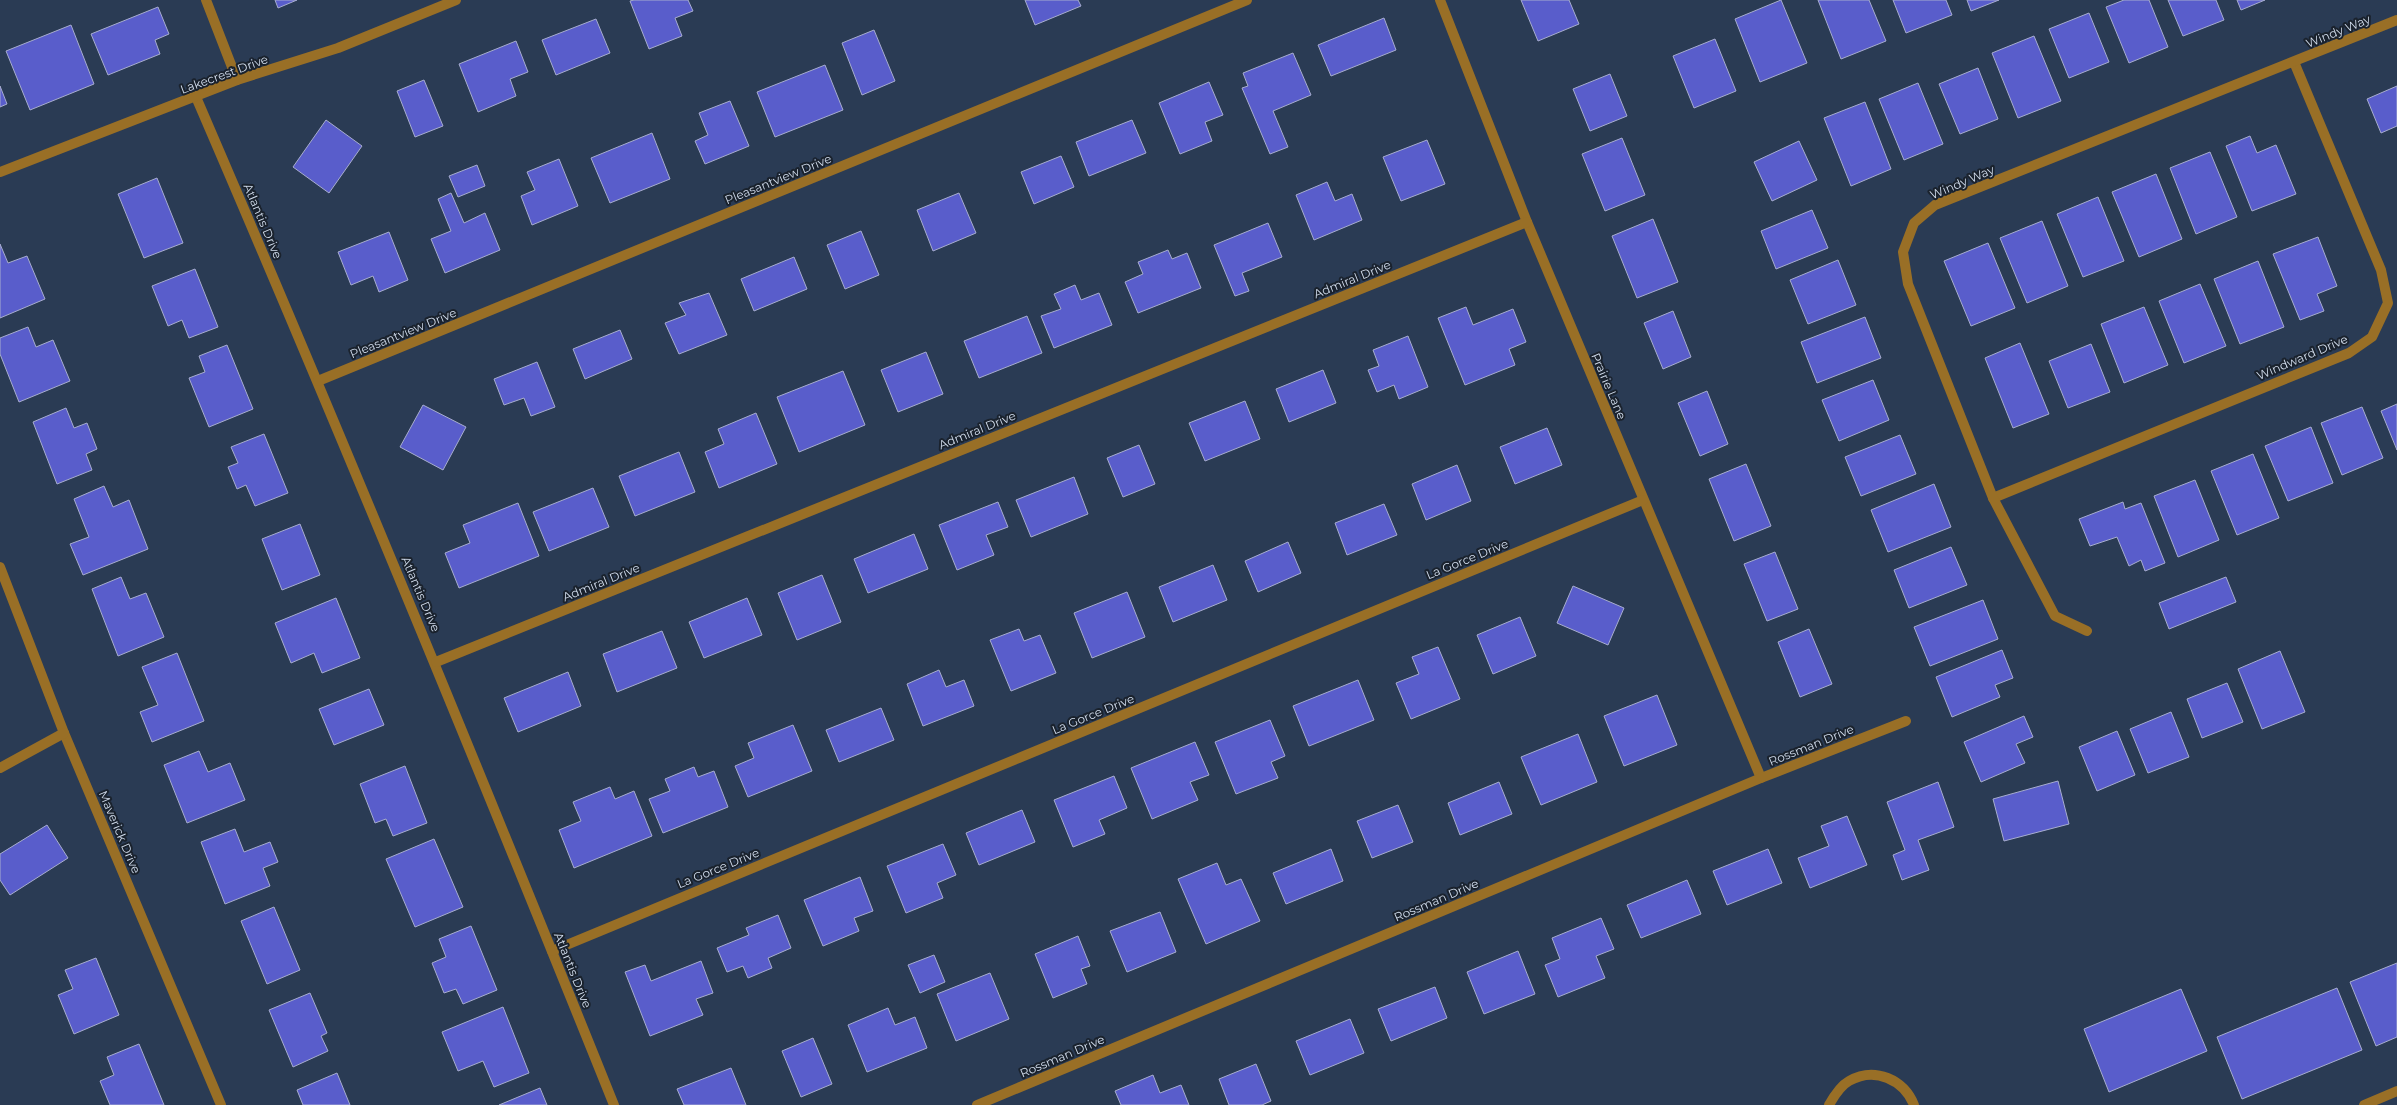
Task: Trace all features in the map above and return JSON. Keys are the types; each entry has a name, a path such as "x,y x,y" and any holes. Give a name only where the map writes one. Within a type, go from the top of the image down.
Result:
{"street":[{"path":"206,0 237,80"},
{"name":"Lakecrest Drive","path":"0,172 237,80 338,48 456,0"},
{"name":"Pleasantview Drive","path":"318,381 1247,0"},
{"name":"Prairie Lane","path":"1440,0 1527,222 1761,778"},
{"name":"Windy Way","path":"2087,631 2055,616 1993,498 1908,284 1903,252 1914,224 1935,205 2397,20"},
{"name":"Windward Drive","path":"1993,498 2349,353 2372,337 2388,303 2382,270 2294,62"},
{"name":"Atlantis Drive","path":"196,96 436,662 614,1105"},
{"name":"Admiral Drive","path":"436,662 1527,222"},
{"name":"La Gorce Drive","path":"552,951 1643,500"},
{"name":"Maverick Drive","path":"0,567 64,733 221,1105"},
{"name":"Rossman Drive","path":"977,1105 1761,778 1906,721"},
{"path":"0,768 64,733"},
{"path":"1829,1105 1836,1093 1849,1081 1864,1076 1879,1075 1893,1079 1910,1094 1914,1105"},
{"path":"2364,1105 2397,1091"}],"building":[{"path":"275,0 297,0 278,8"},
{"path":"688,0 693,11 675,18 682,36 649,49 630,1"},
{"path":"1025,0 1078,0 1081,6 1035,25"},
{"path":"1521,0 1569,0 1579,24 1538,41"},
{"path":"1781,0 1807,63 1760,82 1735,19"},
{"path":"1818,0 1869,0 1886,41 1841,59"},
{"path":"1893,0 1946,0 1952,15 1906,33"},
{"path":"1967,0 1999,0 1971,11"},
{"path":"2124,0 2149,0 2168,47 2129,63 2106,7"},
{"path":"2168,0 2216,0 2224,20 2183,36"},
{"path":"2237,0 2265,0 2241,10"},
{"path":"158,7 169,34 155,40 160,54 108,75 91,34"},
{"path":"2089,13 2109,62 2069,78 2049,29"},
{"path":"1384,18 1396,50 1331,76 1318,45"},
{"path":"596,19 610,53 556,75 542,40"},
{"path":"71,25 94,84 30,110 6,51"},
{"path":"874,30 895,81 862,95 842,43"},
{"path":"2034,36 2061,101 2018,118 1992,53"},
{"path":"1715,39 1736,91 1694,108 1673,56"},
{"path":"516,41 528,72 510,79 516,96 478,112 459,64"},
{"path":"1293,53 1311,95 1273,111 1288,147 1270,154 1242,88 1248,86 1243,73"},
{"path":"825,65 843,110 775,137 757,92"},
{"path":"1978,68 1998,119 1960,134 1939,84"},
{"path":"1610,74 1627,116 1590,131 1573,89"},
{"path":"424,80 443,126 415,137 397,91"},
{"path":"1209,82 1223,115 1205,122 1212,141 1180,154 1159,103"},
{"path":"1918,83 1943,144 1904,160 1879,99"},
{"path":"0,86 7,104 0,107"},
{"path":"2397,86 2397,126 2381,133 2367,99"},
{"path":"730,101 749,146 705,164 695,141 708,135 699,113"},
{"path":"1865,102 1891,169 1851,186 1824,118"},
{"path":"326,120 362,146 329,193 293,167"},
{"path":"1132,120 1146,153 1089,176 1076,142"},
{"path":"652,133 670,179 610,203 591,158"},
{"path":"2250,136 2257,153 2276,145 2296,194 2252,211 2226,146"},
{"path":"1622,138 1645,195 1605,211 1582,154"},
{"path":"1427,140 1445,184 1401,201 1383,157"},
{"path":"1799,141 1817,180 1772,201 1754,162"},
{"path":"2210,152 2237,217 2196,234 2170,168"},
{"path":"1061,156 1074,187 1034,204 1021,172"},
{"path":"559,159 578,206 532,225 521,196 535,190 527,172"},
{"path":"477,165 485,186 458,197 449,176"},
{"path":"2156,174 2182,239 2139,257 2112,192"},
{"path":"157,178 183,243 144,258 118,194"},
{"path":"1327,182 1335,201 1352,194 1362,220 1314,240 1296,195"},
{"path":"451,193 464,223 485,213 500,250 445,273 431,239 451,231 438,199"},
{"path":"959,193 976,233 933,251 917,210"},
{"path":"2098,197 2124,261 2083,277 2057,214"},
{"path":"1812,210 1828,248 1776,269 1761,231"},
{"path":"1653,219 1678,282 1637,298 1612,236"},
{"path":"2042,221 2068,286 2027,303 2000,238"},
{"path":"1268,223 1282,257 1242,273 1249,291 1235,296 1214,245"},
{"path":"861,231 879,275 845,289 827,245"},
{"path":"389,232 408,280 379,292 373,276 351,285 338,252"},
{"path":"2318,237 2337,286 2317,294 2324,311 2300,320 2273,254"},
{"path":"1988,243 2015,308 1971,326 1944,261"},
{"path":"0,244 8,263 27,256 45,299 0,318"},
{"path":"1168,250 1172,259 1187,253 1201,288 1138,313 1125,282 1143,274 1138,262"},
{"path":"794,257 807,289 754,311 741,279"},
{"path":"1838,260 1856,305 1808,324 1790,280"},
{"path":"2258,261 2284,327 2240,344 2214,279"},
{"path":"195,269 218,327 189,338 182,320 168,326 152,286"},
{"path":"2200,284 2226,346 2184,363 2159,301"},
{"path":"1075,285 1081,300 1099,293 1112,325 1054,348 1041,316 1061,309 1054,294"},
{"path":"709,293 727,335 679,354 665,323 686,315 679,303"},
{"path":"1466,307 1473,325 1513,309 1526,342 1509,349 1515,365 1465,385 1438,318"},
{"path":"2144,307 2168,365 2124,383 2101,324"},
{"path":"1673,311 1691,357 1663,369 1644,323"},
{"path":"1027,316 1042,353 979,378 964,341"},
{"path":"1865,317 1881,358 1817,383 1801,342"},
{"path":"28,327 36,347 53,340 70,381 19,402 0,354 0,338"},
{"path":"620,330 632,359 585,379 573,349"},
{"path":"1408,336 1428,387 1399,399 1394,385 1377,392 1368,370 1379,366 1373,350"},
{"path":"2020,343 2049,414 2013,428 1985,358"},
{"path":"2091,344 2110,392 2068,408 2049,361"},
{"path":"227,345 253,409 209,427 189,378 205,372 199,356"},
{"path":"926,352 943,394 898,412 881,370"},
{"path":"537,362 555,407 531,416 524,398 504,405 494,379"},
{"path":"1323,370 1336,403 1289,422 1276,389"},
{"path":"843,371 865,425 799,452 777,397"},
{"path":"1873,380 1889,420 1839,441 1822,400"},
{"path":"1707,391 1728,444 1700,456 1678,403"},
{"path":"1245,401 1260,439 1205,461 1189,423"},
{"path":"2397,404 2397,450 2381,411"},
{"path":"423,405 466,427 443,470 400,447"},
{"path":"2362,407 2383,458 2342,475 2321,423"},
{"path":"66,408 74,428 87,423 97,449 86,454 92,470 57,484 33,422"},
{"path":"756,413 777,464 719,488 705,452 724,444 718,429"},
{"path":"2311,427 2333,483 2288,501 2265,446"},
{"path":"1547,428 1562,465 1515,484 1500,447"},
{"path":"264,434 288,493 255,506 246,485 237,489 228,467 238,463 231,447"},
{"path":"1900,435 1916,474 1861,496 1845,457"},
{"path":"1139,445 1155,484 1123,497 1107,458"},
{"path":"679,452 695,492 635,516 619,476"},
{"path":"2253,454 2279,518 2237,535 2211,471"},
{"path":"1746,464 1771,526 1734,541 1709,479"},
{"path":"1457,465 1471,501 1426,520 1412,484"},
{"path":"1074,477 1088,514 1031,537 1016,500"},
{"path":"2195,480 2219,540 2178,557 2154,496"},
{"path":"1934,484 1951,527 1888,552 1871,510"},
{"path":"104,486 113,507 129,500 148,549 83,575 70,544 89,537 74,499"},
{"path":"593,488 609,527 549,551 533,512"},
{"path":"998,502 1008,527 986,535 994,555 957,570 939,525"},
{"path":"2123,502 2125,509 2141,503 2165,563 2145,571 2141,560 2129,566 2117,537 2090,546 2079,519"},
{"path":"518,503 539,556 459,588 445,553 470,543 463,525"},
{"path":"1384,504 1397,535 1347,555 1335,523"},
{"path":"300,524 320,575 282,590 262,539"},
{"path":"914,534 928,569 868,593 854,559"},
{"path":"1288,542 1301,573 1258,592 1245,561"},
{"path":"1951,547 1967,585 1909,608 1894,570"},
{"path":"1775,552 1798,609 1767,621 1744,564"},
{"path":"1213,565 1227,600 1173,622 1159,587"},
{"path":"822,575 841,622 797,640 778,593"},
{"path":"121,577 130,599 146,593 164,637 118,656 92,589"},
{"path":"2226,577 2236,602 2169,629 2159,603"},
{"path":"1573,586 1624,608 1608,645 1557,623"},
{"path":"1127,592 1145,637 1092,658 1074,613"},
{"path":"336,598 360,658 322,673 314,653 291,663 275,623"},
{"path":"747,598 762,635 704,658 689,622"},
{"path":"1983,600 1998,639 1930,666 1914,627"},
{"path":"1520,617 1536,656 1493,674 1477,635"},
{"path":"1019,629 1024,641 1040,635 1056,673 1011,691 990,640"},
{"path":"1809,629 1832,684 1800,697 1778,642"},
{"path":"662,631 677,668 617,692 603,654"},
{"path":"1438,647 1460,699 1411,719 1396,683 1419,674 1412,657"},
{"path":"2002,650 2013,678 1995,685 2000,697 1952,717 1936,677"},
{"path":"2280,651 2305,712 2262,729 2238,669"},
{"path":"177,653 204,721 152,742 140,712 158,705 142,667"},
{"path":"939,670 946,687 964,680 974,706 923,726 907,684"},
{"path":"568,672 581,706 518,732 504,698"},
{"path":"1358,680 1374,720 1309,746 1293,706"},
{"path":"2227,683 2243,722 2202,738 2187,699"},
{"path":"369,689 384,725 334,745 319,709"},
{"path":"1657,695 1677,745 1624,766 1604,716"},
{"path":"881,708 894,740 839,762 826,730"},
{"path":"2171,712 2189,757 2148,773 2130,729"},
{"path":"2024,716 2033,737 2016,744 2025,763 1981,782 1964,742"},
{"path":"1270,720 1285,756 1271,762 1278,778 1236,794 1215,742"},
{"path":"793,725 812,771 748,797 735,766 754,758 748,743"},
{"path":"2117,731 2135,775 2097,791 2079,747"},
{"path":"1578,734 1597,782 1541,805 1521,757"},
{"path":"1195,742 1209,775 1190,782 1198,800 1152,819 1131,768"},
{"path":"199,751 208,772 230,763 245,800 187,823 164,765"},
{"path":"405,766 427,823 393,836 386,819 375,823 360,784"},
{"path":"694,767 698,777 714,771 728,807 663,833 649,799 670,791 665,779"},
{"path":"1114,776 1127,808 1099,820 1105,834 1073,847 1054,800"},
{"path":"2058,781 2069,824 2004,841 1993,799"},
{"path":"1499,782 1512,814 1460,835 1448,803"},
{"path":"1938,782 1954,827 1918,840 1929,870 1902,880 1893,855 1905,850 1887,802"},
{"path":"610,787 615,799 634,791 652,836 574,868 559,830 581,821 573,802"},
{"path":"1398,805 1413,842 1372,858 1357,821"},
{"path":"1022,810 1035,842 979,865 966,833"},
{"path":"1847,816 1867,865 1810,888 1798,858 1829,846 1821,826"},
{"path":"47,825 68,858 10,895 0,880 0,854"},
{"path":"235,829 244,852 270,842 278,862 263,868 270,886 225,904 201,842"},
{"path":"434,839 463,907 415,927 386,859"},
{"path":"943,844 956,875 937,883 943,898 906,913 887,866"},
{"path":"1331,849 1343,881 1286,904 1273,873"},
{"path":"1768,849 1782,883 1727,905 1713,871"},
{"path":"1217,863 1226,885 1241,879 1260,921 1206,944 1178,879"},
{"path":"860,877 873,911 854,918 859,931 823,946 804,900"},
{"path":"1687,880 1701,914 1641,938 1627,905"},
{"path":"274,907 300,970 267,984 241,921"},
{"path":"1160,912 1176,952 1127,972 1110,931"},
{"path":"778,915 791,948 768,958 772,968 748,978 743,966 727,972 717,948 749,935 746,928"},
{"path":"1601,918 1614,949 1596,956 1605,978 1558,997 1545,965 1560,959 1552,938"},
{"path":"471,926 497,990 463,1004 456,989 444,993 432,963 446,957 439,939"},
{"path":"1078,936 1090,966 1081,969 1087,984 1053,998 1035,954"},
{"path":"1518,951 1535,994 1484,1014 1467,972"},
{"path":"934,955 945,982 920,993 908,965"},
{"path":"96,958 119,1015 74,1034 58,995 73,989 65,970"},
{"path":"701,961 713,993 696,999 703,1015 650,1036 625,972 645,965 651,981"},
{"path":"2397,963 2397,1037 2376,1046 2350,982"},
{"path":"990,973 1009,1019 956,1041 937,994"},
{"path":"1435,987 1447,1018 1391,1041 1378,1009"},
{"path":"2337,988 2362,1050 2242,1099 2217,1037"},
{"path":"2181,989 2207,1051 2109,1092 2084,1029"},
{"path":"310,993 327,1033 321,1036 328,1051 293,1067 269,1010"},
{"path":"503,1007 529,1073 494,1087 483,1061 458,1071 442,1032"},
{"path":"888,1008 895,1025 915,1017 927,1048 867,1072 848,1025"},
{"path":"1350,1019 1364,1053 1310,1075 1296,1041"},
{"path":"813,1038 832,1084 801,1097 782,1051"},
{"path":"139,1044 164,1105 110,1105 100,1081 114,1075 107,1057"},
{"path":"1256,1064 1271,1101 1262,1105 1229,1105 1219,1079"},
{"path":"731,1068 746,1105 684,1105 677,1089"},
{"path":"337,1073 350,1105 303,1105 297,1090"},
{"path":"1153,1075 1160,1093 1181,1085 1189,1105 1121,1105 1115,1091"},
{"path":"540,1088 547,1105 499,1105"}]}
